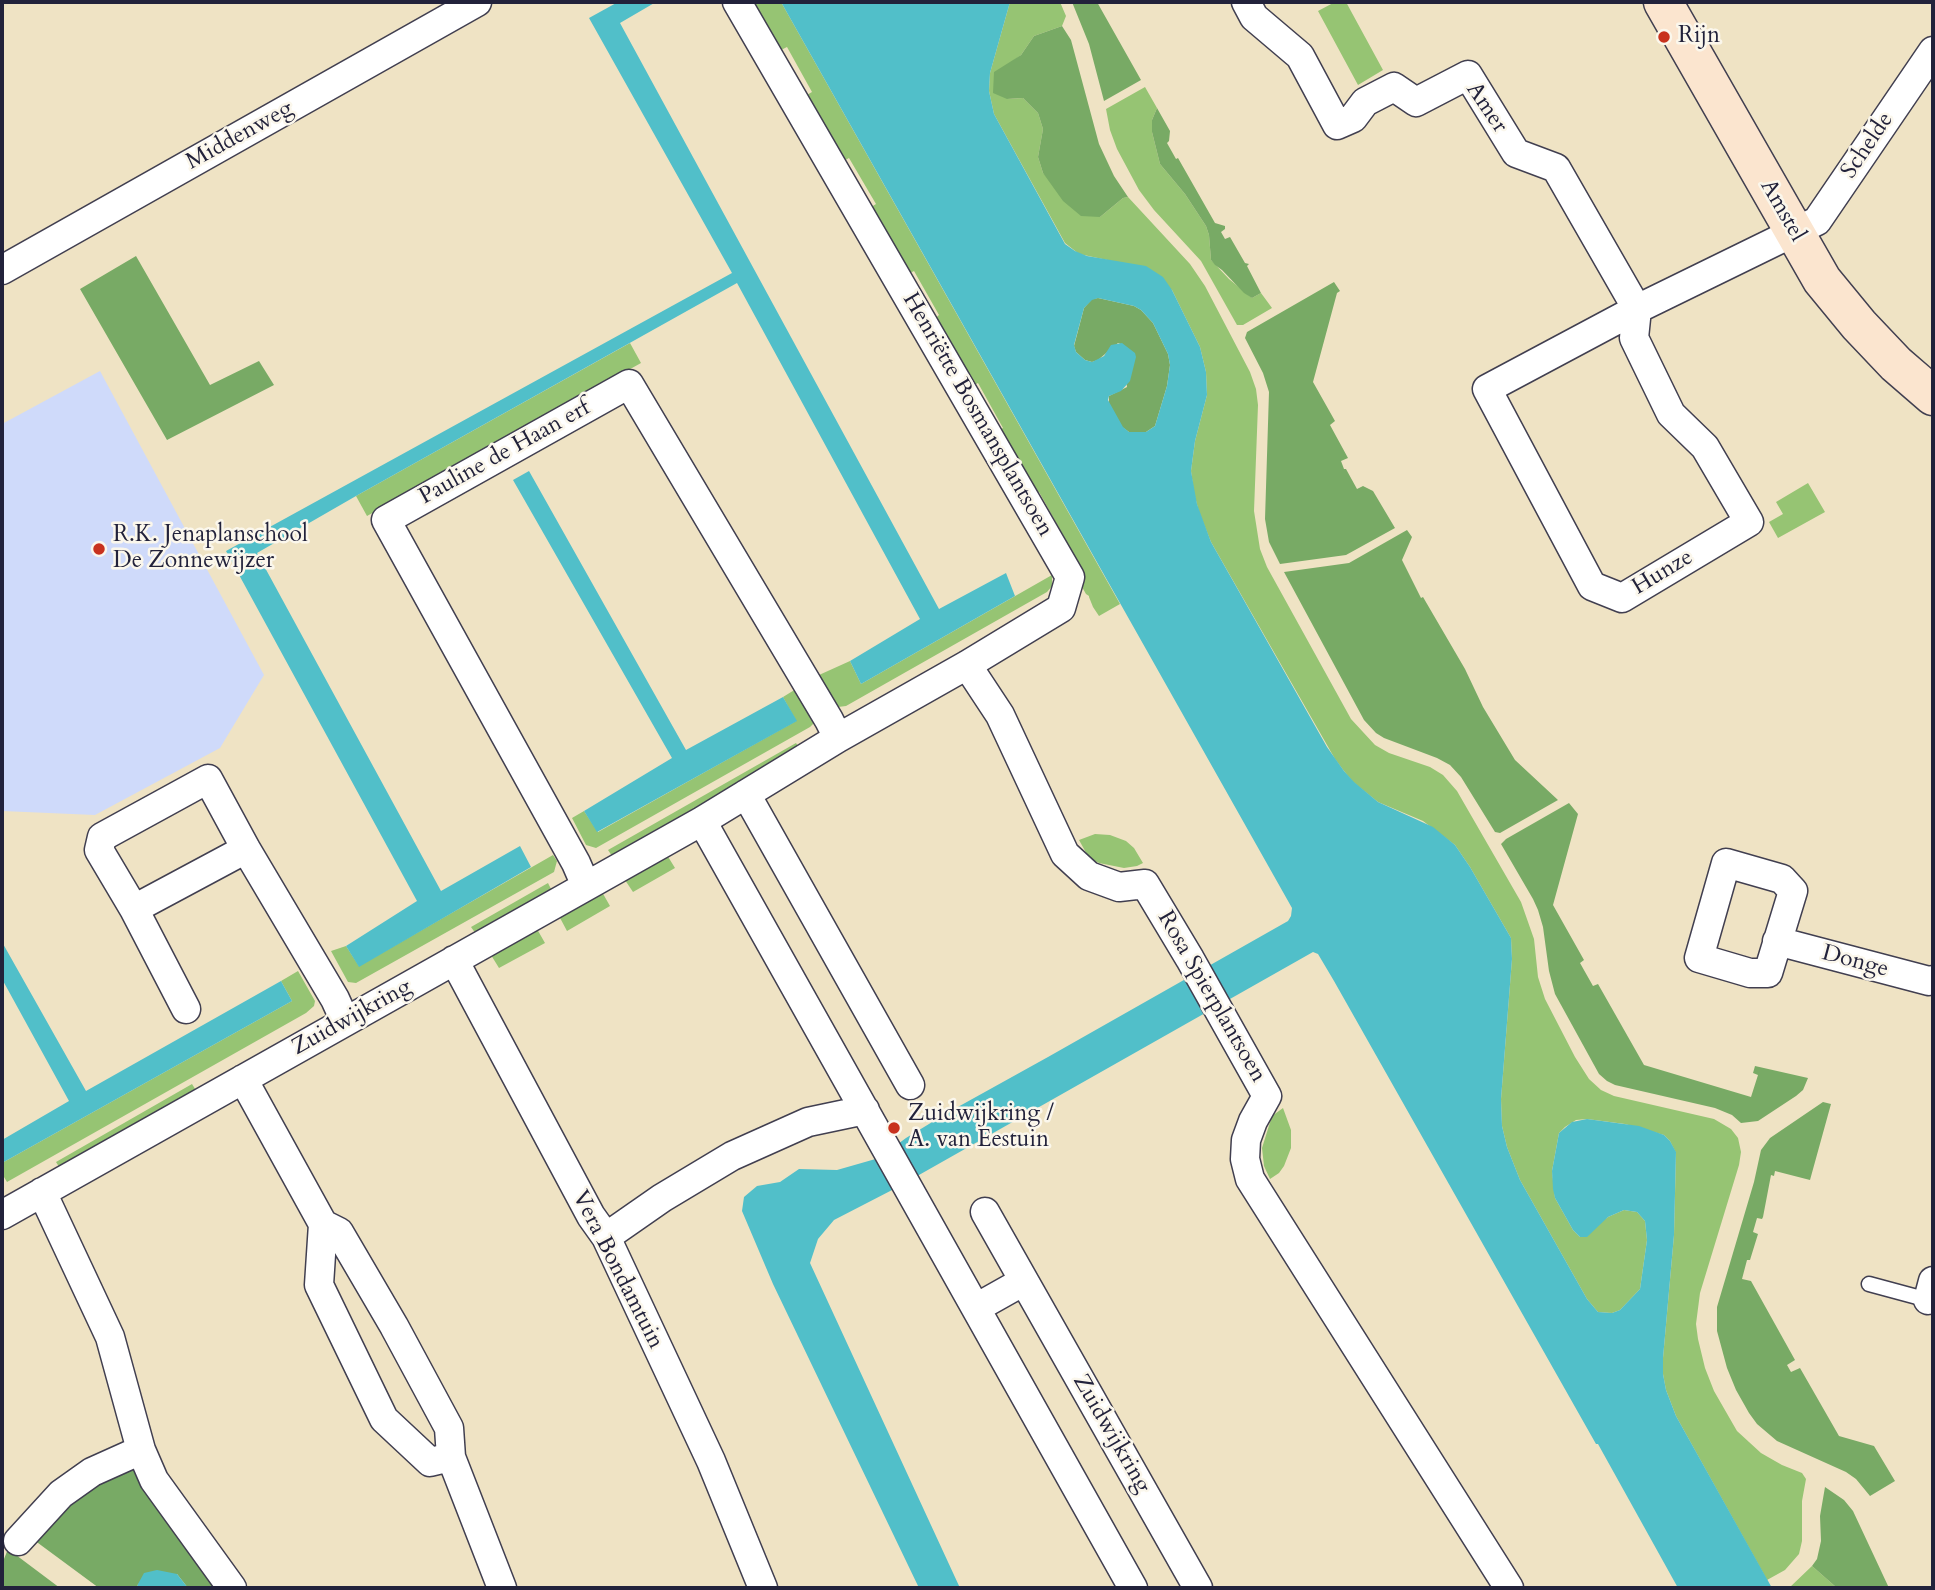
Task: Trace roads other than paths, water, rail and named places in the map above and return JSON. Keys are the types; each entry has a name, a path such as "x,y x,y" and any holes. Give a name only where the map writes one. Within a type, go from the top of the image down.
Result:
{"street":[{"name":"Middenweg","path":"2,270 477,2"},
{"name":"Henriëtte Bosmansplantsoen","path":"737,2 1070,577 1060,608 967,665 838,738"},
{"name":"Amer","path":"1246,2 1254,17 1300,56 1337,125 1353,118 1365,102 1394,88 1416,102 1468,75 1516,153 1556,169 1637,309"},
{"name":"Amstel","path":"1663,2 1822,280 1896,364 1933,396"},
{"name":"Schelde","path":"1794,233 1817,222 1933,51"},
{"name":"Hunze","path":"1637,309 1634,338 1671,414 1705,447 1749,522 1622,598 1592,586 1487,389 1637,309 1794,233"},
{"name":"Pauline de Haan erf","path":"586,886 576,863 386,520 629,384 838,738"},
{"name":"Rosa Spierplantsoen","path":"967,665 1000,715 1065,854 1089,876 1119,887 1145,884 1190,959 1267,1096 1246,1140 1245,1159 1250,1178 1509,1588"},
{"name":"Zuidwijkring","path":"2,1215 702,821 838,738"},
{"path":"186,1009 134,909 99,850 102,837 208,779 335,999 345,1021"},
{"path":"746,794 910,1085"},
{"path":"702,821 1133,1588"},
{"path":"134,909 246,849"},
{"name":"Donge","path":"1777,941 1933,980"},
{"name":"Vera Bondamtuin","path":"454,960 591,1216 606,1237 711,1461 763,1588"},
{"path":"243,1079 323,1224 319,1285 384,1419 430,1462 452,1457"},
{"path":"606,1237 662,1198 732,1156 808,1122 865,1110"},
{"path":"42,1192 110,1336 141,1450 154,1480 232,1588"},
{"name":"Zuidwijkring","path":"985,1212 1198,1588"},
{"path":"323,1224 339,1232 449,1428 452,1457 502,1588"},
{"path":"976,1308 1024,1280"},
{"path":"18,1541 61,1494 92,1472 141,1450"}],"lane":[{"path":"1869,1284 1932,1294"}],"water":[{"path":"618,2 656,2 620,23 939,609 1006,573 1015,596 861,684 850,661 920,619 737,283 356,496 257,553 441,891 520,846 531,867 359,967 346,946 417,901 226,551 732,273 589,18"},
{"path":"781,2 1010,2 990,73 989,91 994,114 1065,244 1087,256 1146,266 1163,277 1200,347 1206,372 1207,395 1195,441 1191,471 1197,504 1211,542 1327,747 1344,771 1378,802 1433,827 1455,845 1511,938 1512,959 1501,1099 1502,1126 1520,1180 1587,1299 1598,1312 1612,1313 1620,1310 1640,1289 1647,1240 1645,1221 1637,1212 1624,1210 1608,1217 1587,1237 1580,1237 1573,1230 1555,1198 1553,1189 1552,1171 1559,1133 1572,1122 1587,1119 1639,1126 1664,1135 1676,1152 1674,1235 1663,1358 1666,1390 1676,1416 1772,1588 1678,1588 1334,981 1318,954 1313,952 896,1188 834,1220 818,1239 810,1263 960,1588 919,1588 773,1284 742,1211 744,1197 757,1186 780,1182 799,1169 837,1170 879,1158 947,1113 1288,921 1292,908","holes":["1098,298 1134,306 1153,323 1168,354 1170,365 1167,386 1155,426 1146,432 1129,432 1123,427 1108,400 1109,396 1121,391 1130,381 1135,353 1122,343 1111,345 1104,356 1092,362 1076,352 1074,345 1084,308 1092,300"]},
{"path":"529,471 686,750 783,697 797,721 597,832 584,811 672,758 513,480"},
{"path":"2,942 86,1091 281,981 292,1001 2,1163 2,1140 69,1101 2,979"},
{"path":"157,1570 177,1574 188,1588 137,1588 144,1573"}],"place":[{"name":"Rijn","path":"1664,37"},
{"name":"R.K. Jenaplanschool De Zonnewijzer","path":"99,549"},
{"name":"Zuidwijkring / A. van Eestuin","path":"894,1128"}]}
